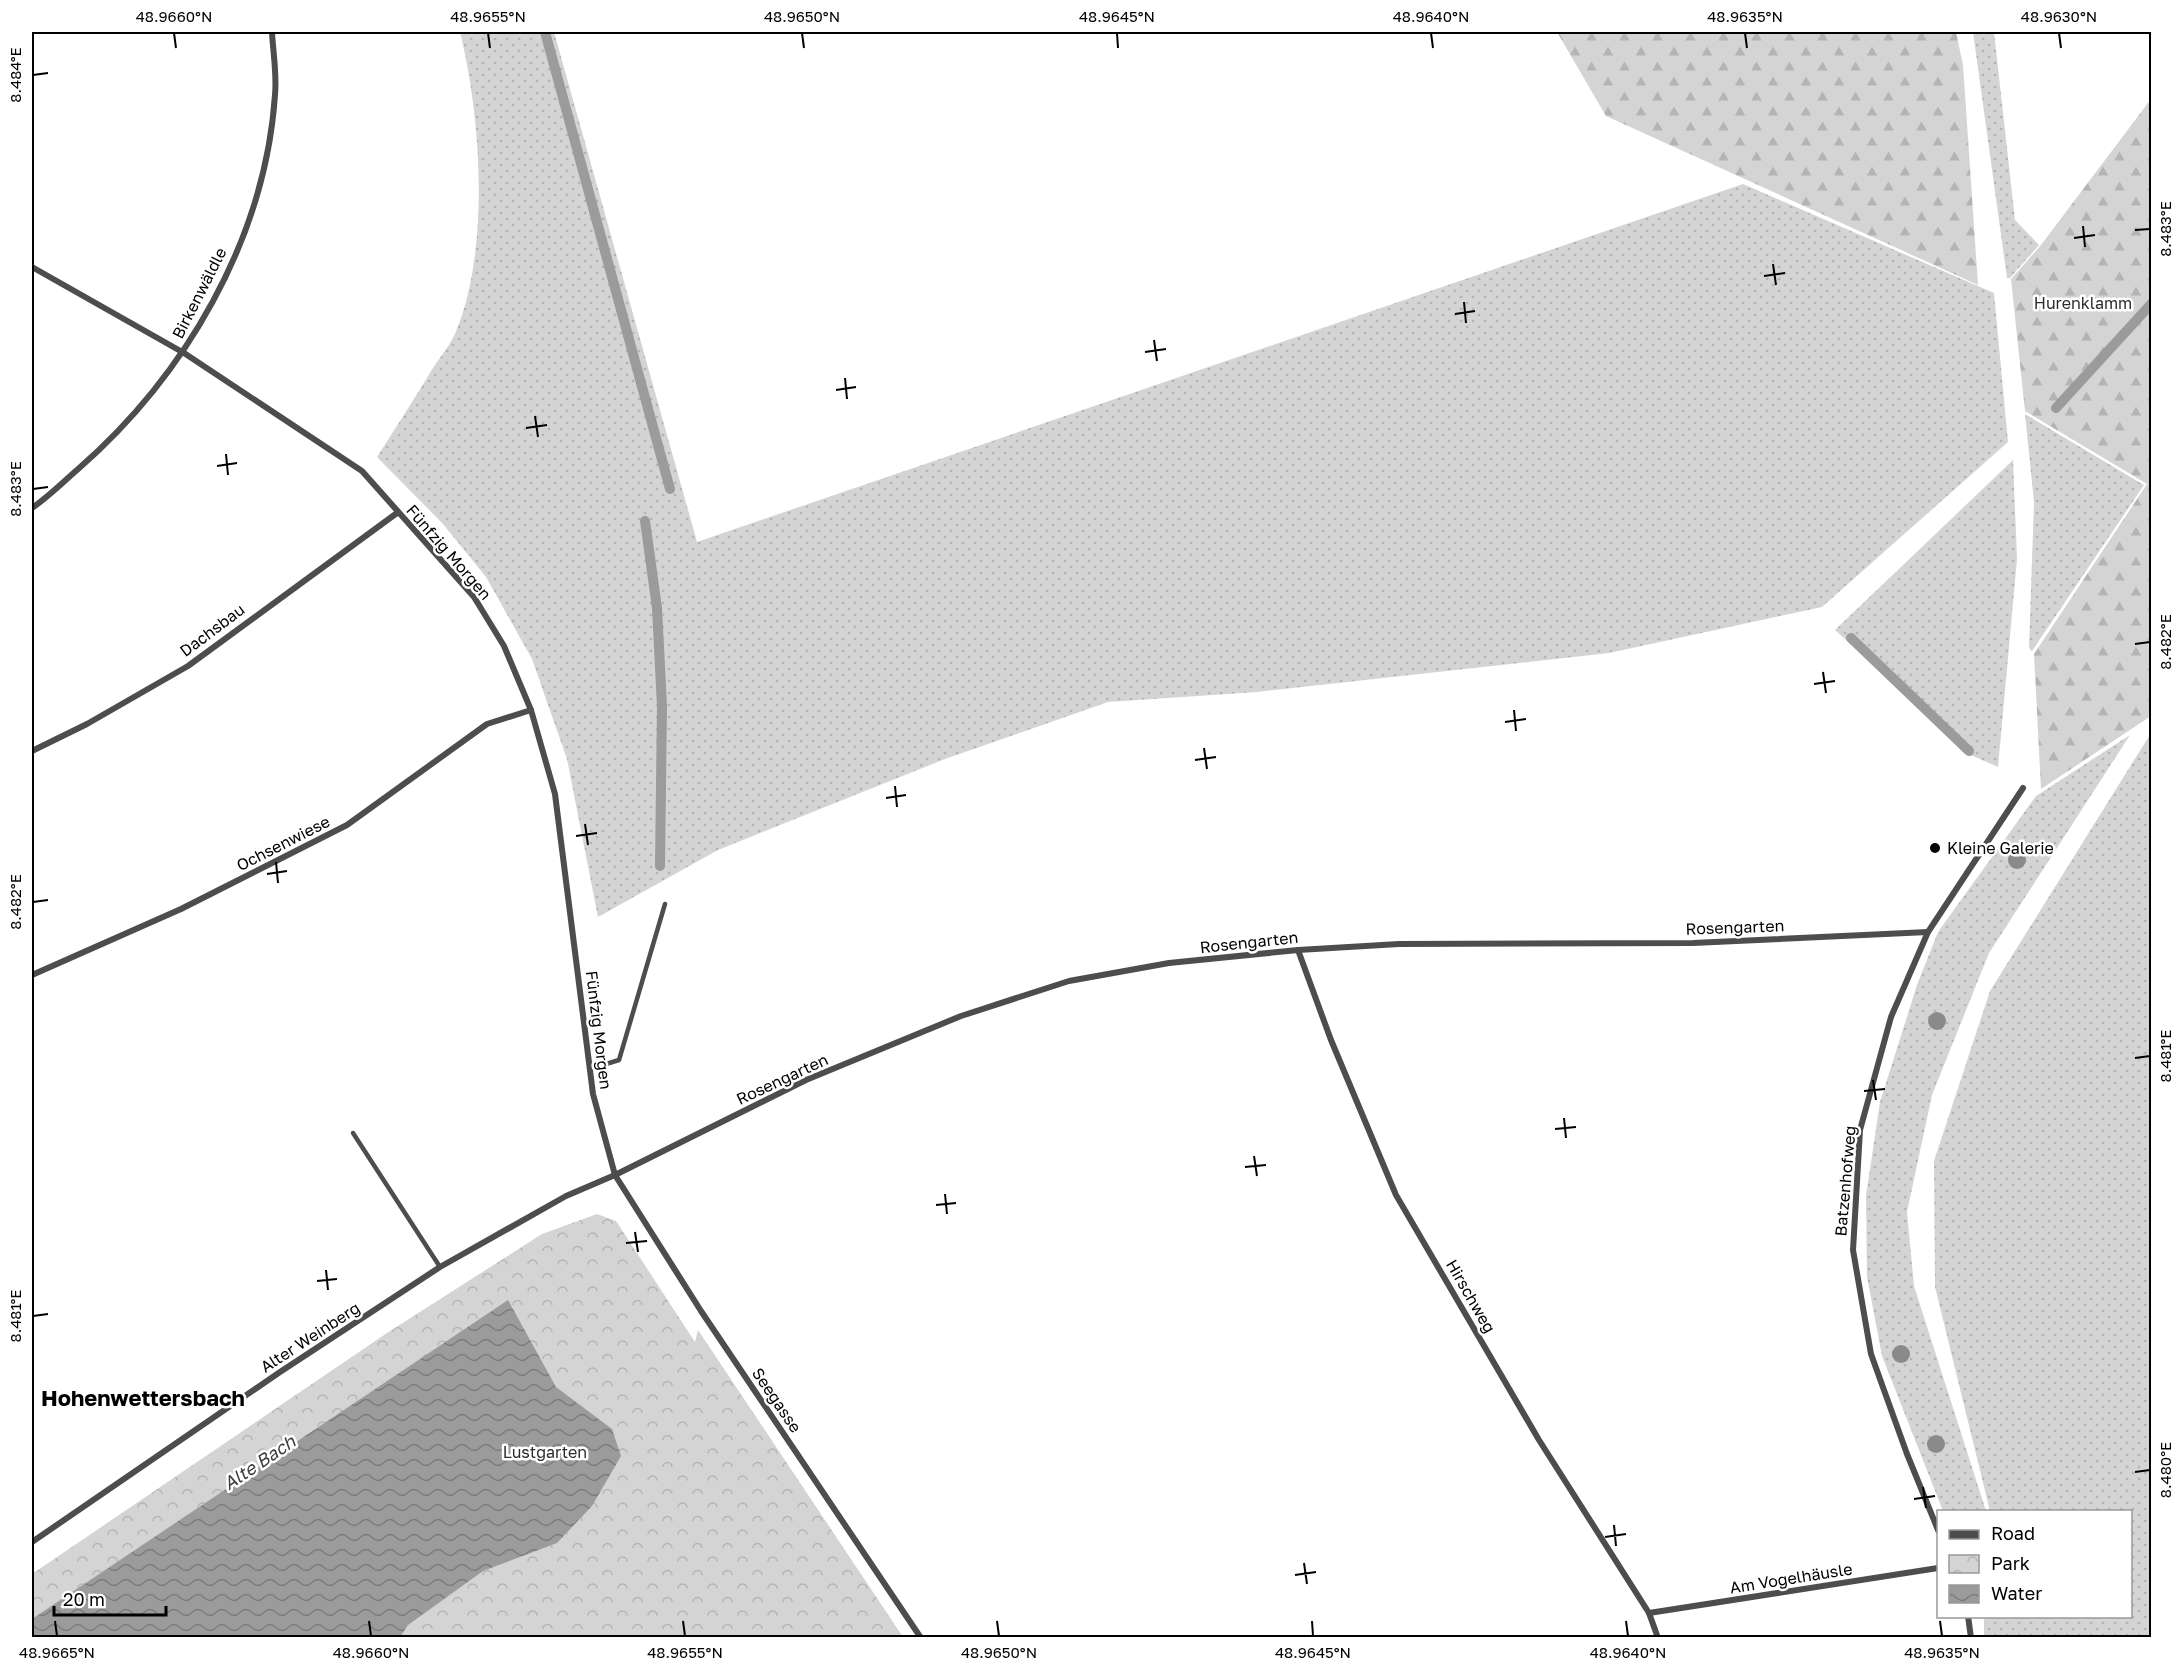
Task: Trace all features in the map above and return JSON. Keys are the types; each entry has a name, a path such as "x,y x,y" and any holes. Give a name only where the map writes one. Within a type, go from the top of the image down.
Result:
{"street":[{"name":"Birkenwäldle","path":"32,508 116,437 184,353 225,278 255,204 267,150 276,93 272,32"},
{"name":"Fünfzig Morgen","path":"32,267 184,353 362,471 474,597 504,646 531,710 555,794 593,1094 615,1175"},
{"name":"Dachsbau","path":"32,752 87,724 188,666 397,513"},
{"name":"Ochsenwiese","path":"32,975 181,909 347,825 487,724 531,710"},
{"name":"Batzenhofweg","path":"1937,1527 1871,1354 1853,1250 1860,1130 1891,1017 1928,932 2023,788"},
{"name":"Rosengarten","path":"615,1175 807,1080 972,1013 1069,981 1169,963 1298,950 1399,944 1693,943 1928,932"},
{"name":"Hirschweg","path":"1298,950 1331,1040 1396,1195 1539,1440 1649,1613 1658,1638"},
{"name":"Alter Weinberg","path":"32,1542 280,1372 440,1267 566,1196 615,1175"},
{"name":"Seegasse","path":"615,1175 701,1311 921,1638"},
{"name":"Am Vogelhäusle","path":"1649,1613 1937,1568"},
{"path":"1968,1618 1971,1638"}],"lane":[{"path":"590,1069 619,1060 665,904"},
{"path":"353,1133 440,1267"}],"green space":[{"path":"460,32 554,32 697,542 1743,184 1994,293 2008,442 1822,607 1609,653 1257,692 1108,702 945,759 718,850 598,917 567,759 532,659 486,577 443,524 377,457 452,339 467,296 474,260 479,181 473,103"},
{"path":"1557,32 1956,32 1963,65 1978,285 1606,116"},
{"path":"1973,32 1994,32 2015,220 2039,245 2010,278 2007,278"},
{"name":"Hurenklamm","path":"2151,99 2151,716 2041,789 2034,654 2147,484 2025,411 2011,279 2041,245"},
{"path":"2025,414 2144,485 2032,651 2029,648 2034,502"},
{"path":"2013,460 2017,559 1998,767 1973,756 1835,630"},
{"path":"2151,733 2151,1637 1984,1637 1984,1618 2132,1618 2132,1510 1990,1510 1935,1287 1934,1161 1990,991"},
{"path":"2130,735 1989,953 1932,1095 1907,1212 1914,1286 1986,1510 1943,1510 1882,1356 1867,1277 1866,1196 1880,1102 1917,985 1938,932 2036,796"},
{"name":"Lustgarten","path":"597,1214 616,1221 695,1342 698,1330 903,1637 32,1638 32,1574 387,1333 542,1234"}],"water":[{"path":"508,1300 556,1387 612,1429 621,1456 592,1506 557,1543 483,1571 408,1625 400,1637 32,1637 32,1619"}],"waterway":[{"path":"545,32 670,489"},
{"name":"Alte Bach","path":"2056,408 2152,303"},
{"path":"645,521 657,608 662,706 660,866"},
{"path":"1851,638 1969,751"}],"place":[{"name":"Kleine Galerie","path":"1935,848"}],"district":[{"name":"Hohenwettersbach","path":"143,1397"}]}
